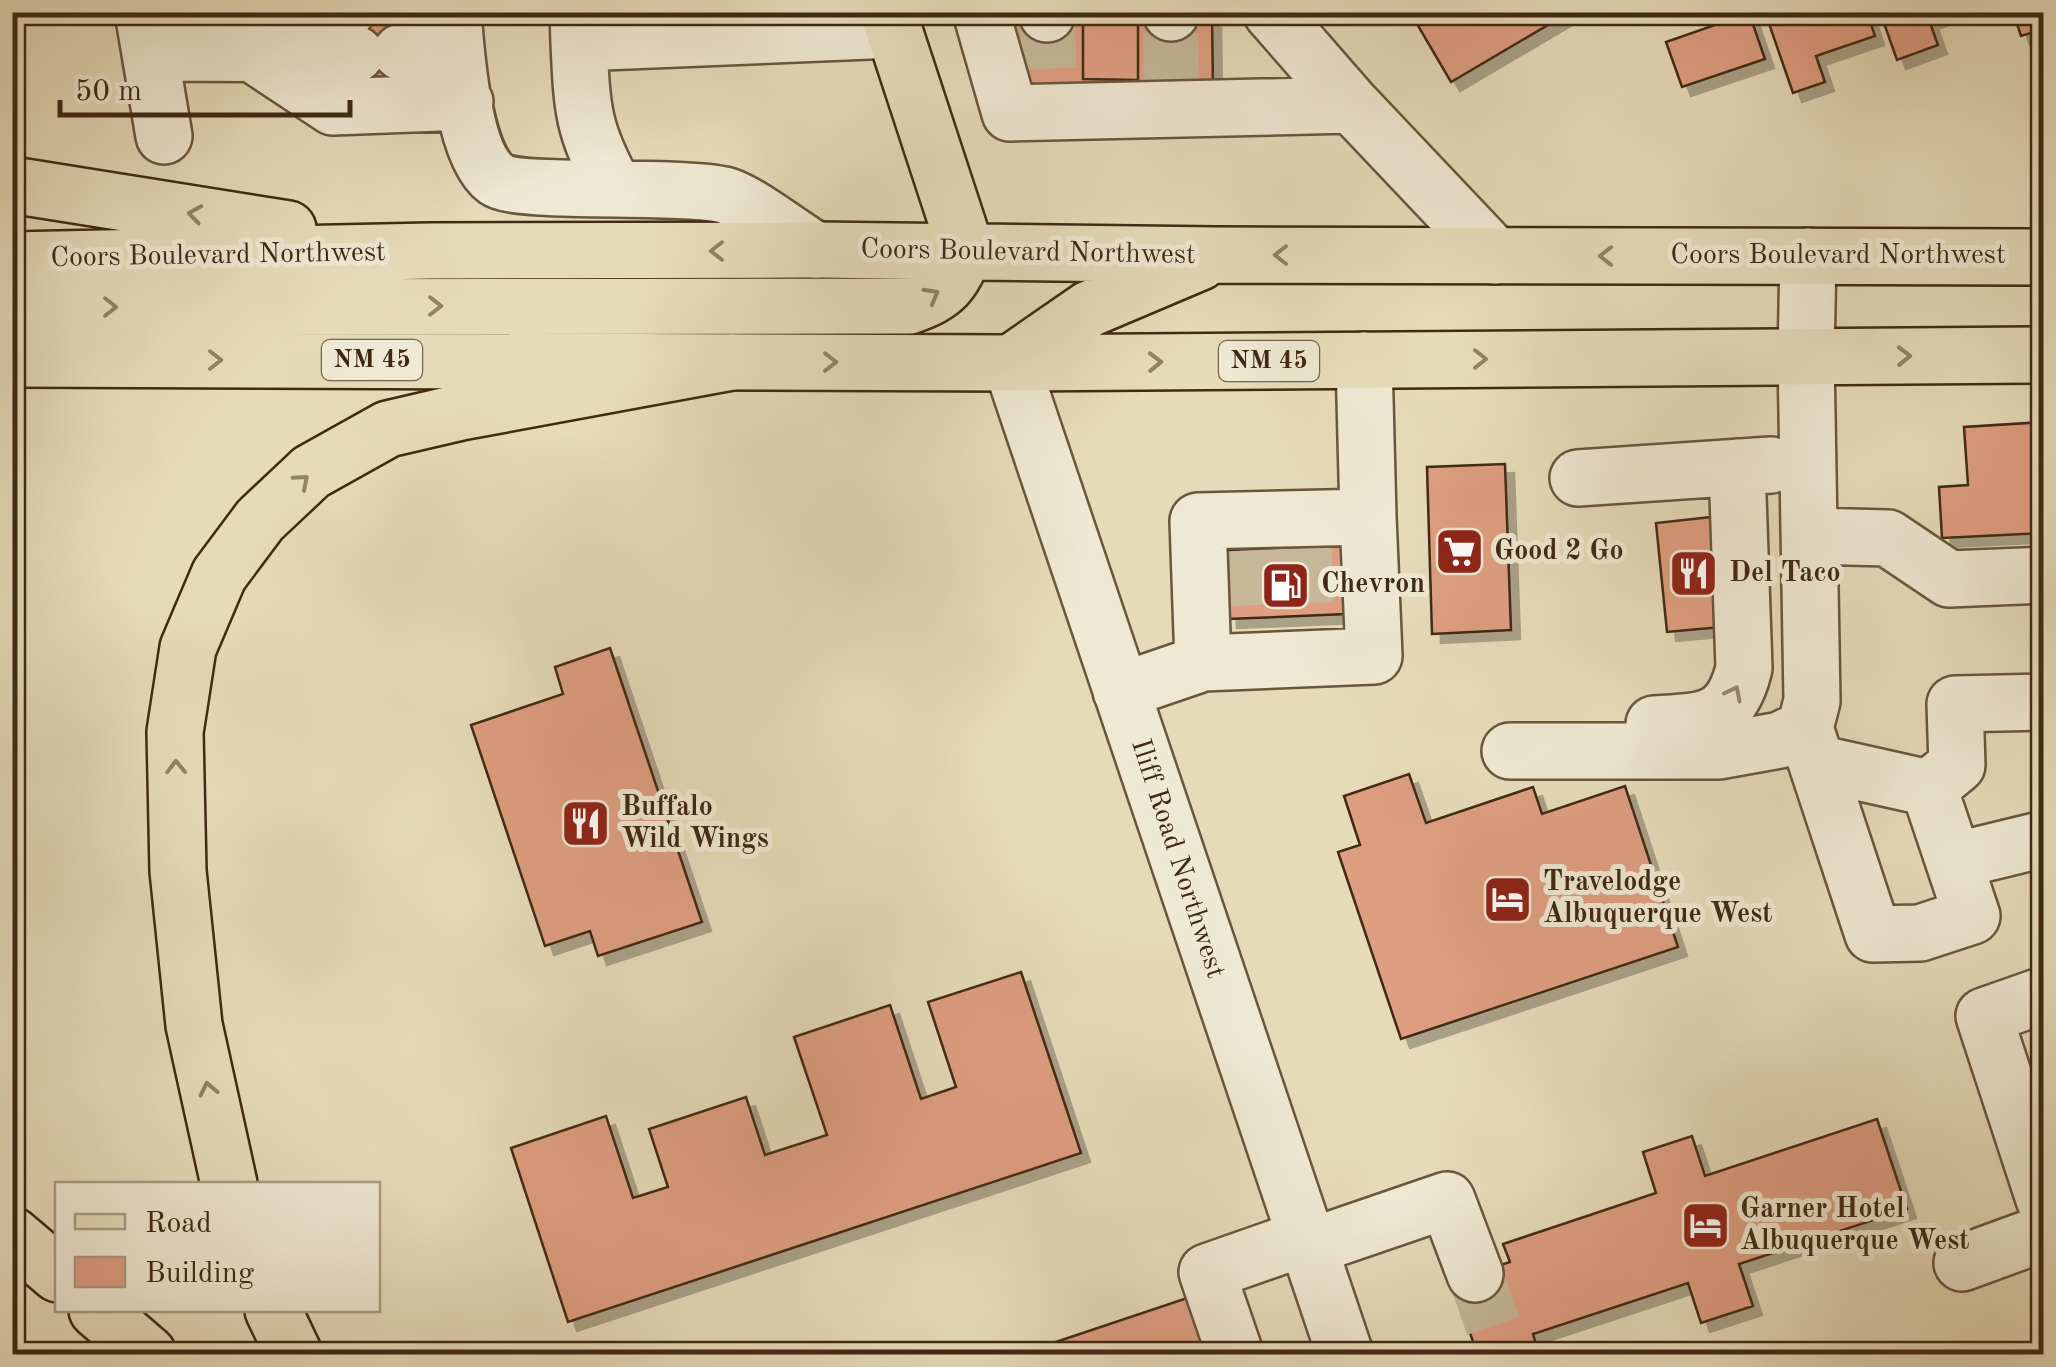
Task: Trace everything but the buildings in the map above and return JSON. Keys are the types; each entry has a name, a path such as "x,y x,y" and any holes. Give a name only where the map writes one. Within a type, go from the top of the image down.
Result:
{"main road":[{"path":"12,307 909,306 934,297 952,283 966,250 891,21"},
{"path":"12,184 429,252"},
{"name":"Coors Boulevard Northwest","path":"12,260 814,250 2044,257"},
{"path":"1012,363 1089,309 1217,255"},
{"name":"NM 45","path":"12,359 1012,363 2044,354"},
{"path":"229,1182 194,1024 178,871 175,732 188,648 219,575 260,520 311,472 388,429 732,362"},
{"path":"12,1234 55,1271"},
{"path":"99,1312 148,1354"},
{"path":"274,1312 294,1354"}],"street":[{"path":"981,12 1010,113 1050,100 1352,106"},
{"path":"1272,12 1352,106 1496,256"},
{"path":"614,187 594,152 581,111 579,28 891,21"},
{"path":"164,136 147,33 256,56 368,40 458,56"},
{"path":"256,56 333,106 458,56"},
{"path":"458,56 473,146 496,180 522,186 649,187 727,195 814,250"},
{"path":"1808,256 1811,746 1873,934 1920,933 1972,916 1930,788"},
{"path":"1121,691 1283,638 1374,656 1364,360"},
{"name":"Iliff Road Northwest","path":"1012,363 1345,1354"},
{"path":"1578,478 1809,462"},
{"path":"1581,715 1636,726 1698,722 1724,712 1738,692 1744,668 1737,467"},
{"path":"1203,663 1198,522 1279,534 1368,517"},
{"path":"1811,536 1888,538 1949,579 2044,575"},
{"path":"1930,788 1957,765 1955,704 2044,702"},
{"path":"1510,751 1719,751 1780,740 1811,746 1930,788"},
{"path":"1954,861 2044,839"},
{"path":"2044,996 1984,1016 2044,1198"},
{"path":"1233,1348 1207,1272 1448,1200 1475,1274"},
{"path":"1962,1262 2044,1233"}],"tunnel":[{"path":"1171,13 1171,88"},
{"path":"1047,14 1050,88"},
{"path":"1304,548 1306,615"},
{"path":"1256,550 1259,617"},
{"path":"1475,1274 1503,1354"}],"place":[{"name":"Good 2 Go","path":"1459,552"},
{"name":"Del Taco","path":"1694,574"},
{"name":"Chevron","path":"1286,585"},
{"name":"Buffalo Wild Wings","path":"586,824"},
{"name":"Travelodge Albuquerque West","path":"1508,899"},
{"name":"Garner Hotel Albuquerque West","path":"1705,1226"}]}
